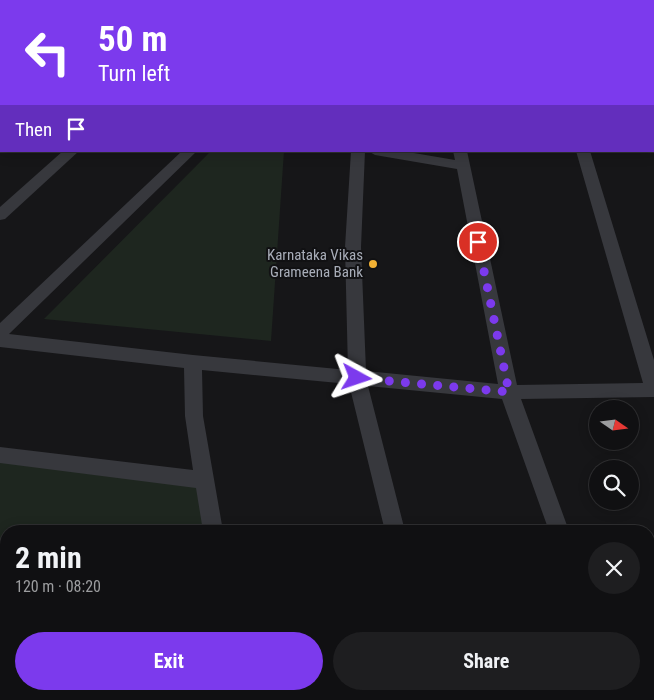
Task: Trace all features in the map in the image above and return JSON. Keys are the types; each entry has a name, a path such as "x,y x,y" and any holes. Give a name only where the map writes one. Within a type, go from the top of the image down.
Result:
{"street":[{"path":"0,215 71,152"},
{"path":"0,333 189,152"},
{"path":"358,152 353,247 357,378 394,525"},
{"path":"386,152 461,159 509,392 557,525"},
{"path":"0,340 193,362 509,392 654,390 583,152"},
{"path":"193,362 194,416 212,525"},
{"path":"0,455 204,480"}],"shaded area":[{"path":"210,152 284,152 271,341 44,319"},
{"path":"0,460 197,484 204,525 0,525"}],"place":[{"name":"Karnataka Vikas Grameena Bank","path":"373,264"}],"route":[{"path":"357,378 509,392 478,242"}]}
